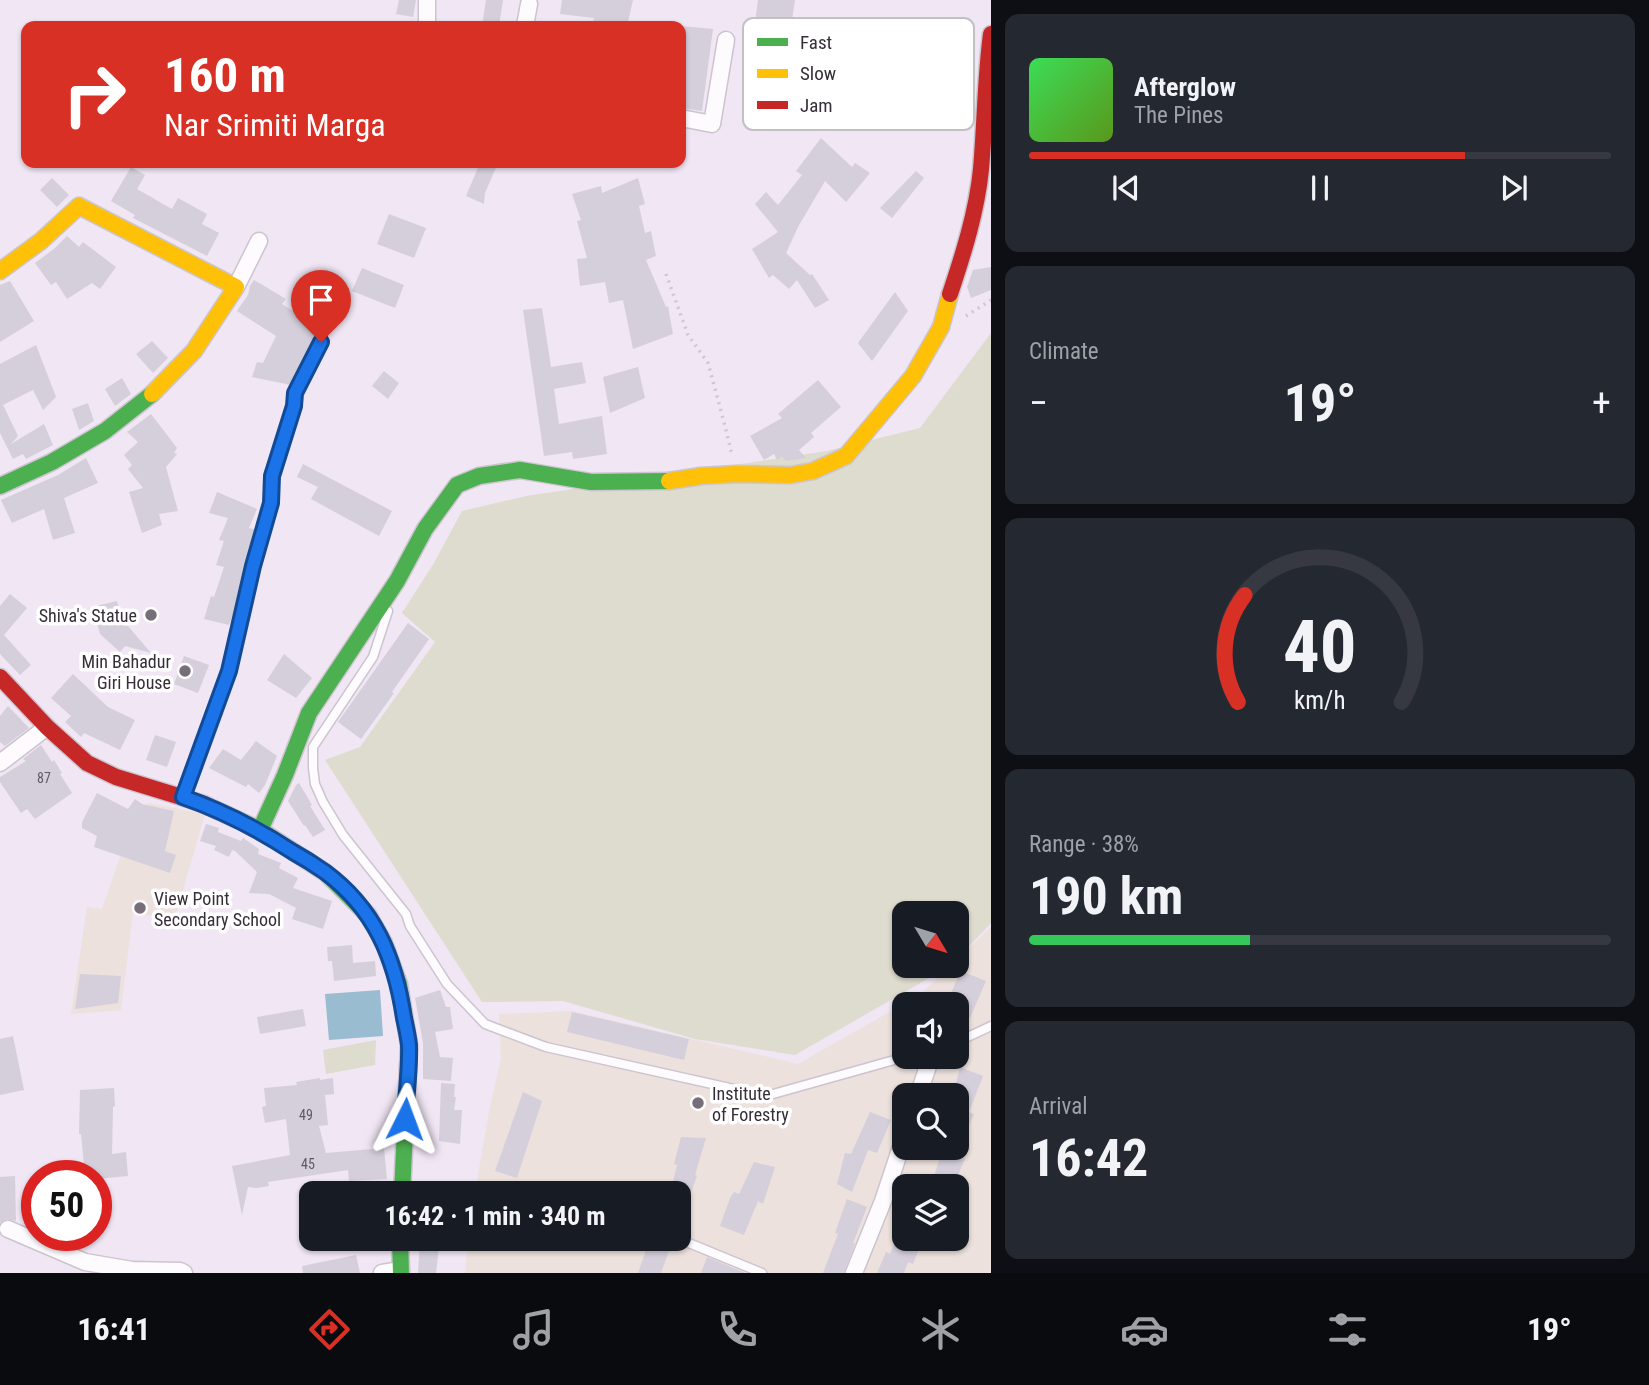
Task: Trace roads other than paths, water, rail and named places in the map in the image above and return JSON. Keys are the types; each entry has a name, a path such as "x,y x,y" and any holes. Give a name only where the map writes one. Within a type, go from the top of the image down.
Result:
{"street":[{"path":"426,21 427,0"},
{"path":"526,21 529,4"},
{"path":"260,830 309,713 397,581 425,529 457,485 479,476 520,470 591,482 667,481 736,474 791,475 813,471 846,456 912,376 942,327 966,247 981,171 991,34"},
{"path":"686,119 712,124 726,40"},
{"path":"0,271 41,241 79,206 236,287"},
{"path":"0,486 52,462 94,437 149,398 194,351 236,287 259,240"},
{"path":"0,677 47,727 87,763 116,777 183,797 260,830 326,873 368,915 384,943 399,984 409,1045 403,1181"},
{"path":"0,763 47,727"},
{"path":"853,1273 897,1160"},
{"path":"8,1229 85,1262 132,1270 184,1273"},
{"path":"382,1273 401,1271 400,1251"}],"lane":[{"path":"183,797 229,671 253,566 271,503 272,476 294,406 295,393 321,342"},
{"path":"397,581 373,657 313,747 315,784 343,835 406,914 410,926 447,984 485,1024 546,1047 766,1096 892,1061"},
{"path":"969,1036 991,1026"},
{"path":"691,1244 762,1273"}],"water":[{"path":"380,990 383,1036 329,1040 325,994"}],"place":[{"name":"Shiva's Statue","path":"151,615"},
{"name":"Min Bahadur Giri House","path":"185,671"},
{"name":"View Point Secondary School","path":"140,908"},
{"name":"Institute of Forestry","path":"698,1103"}]}
